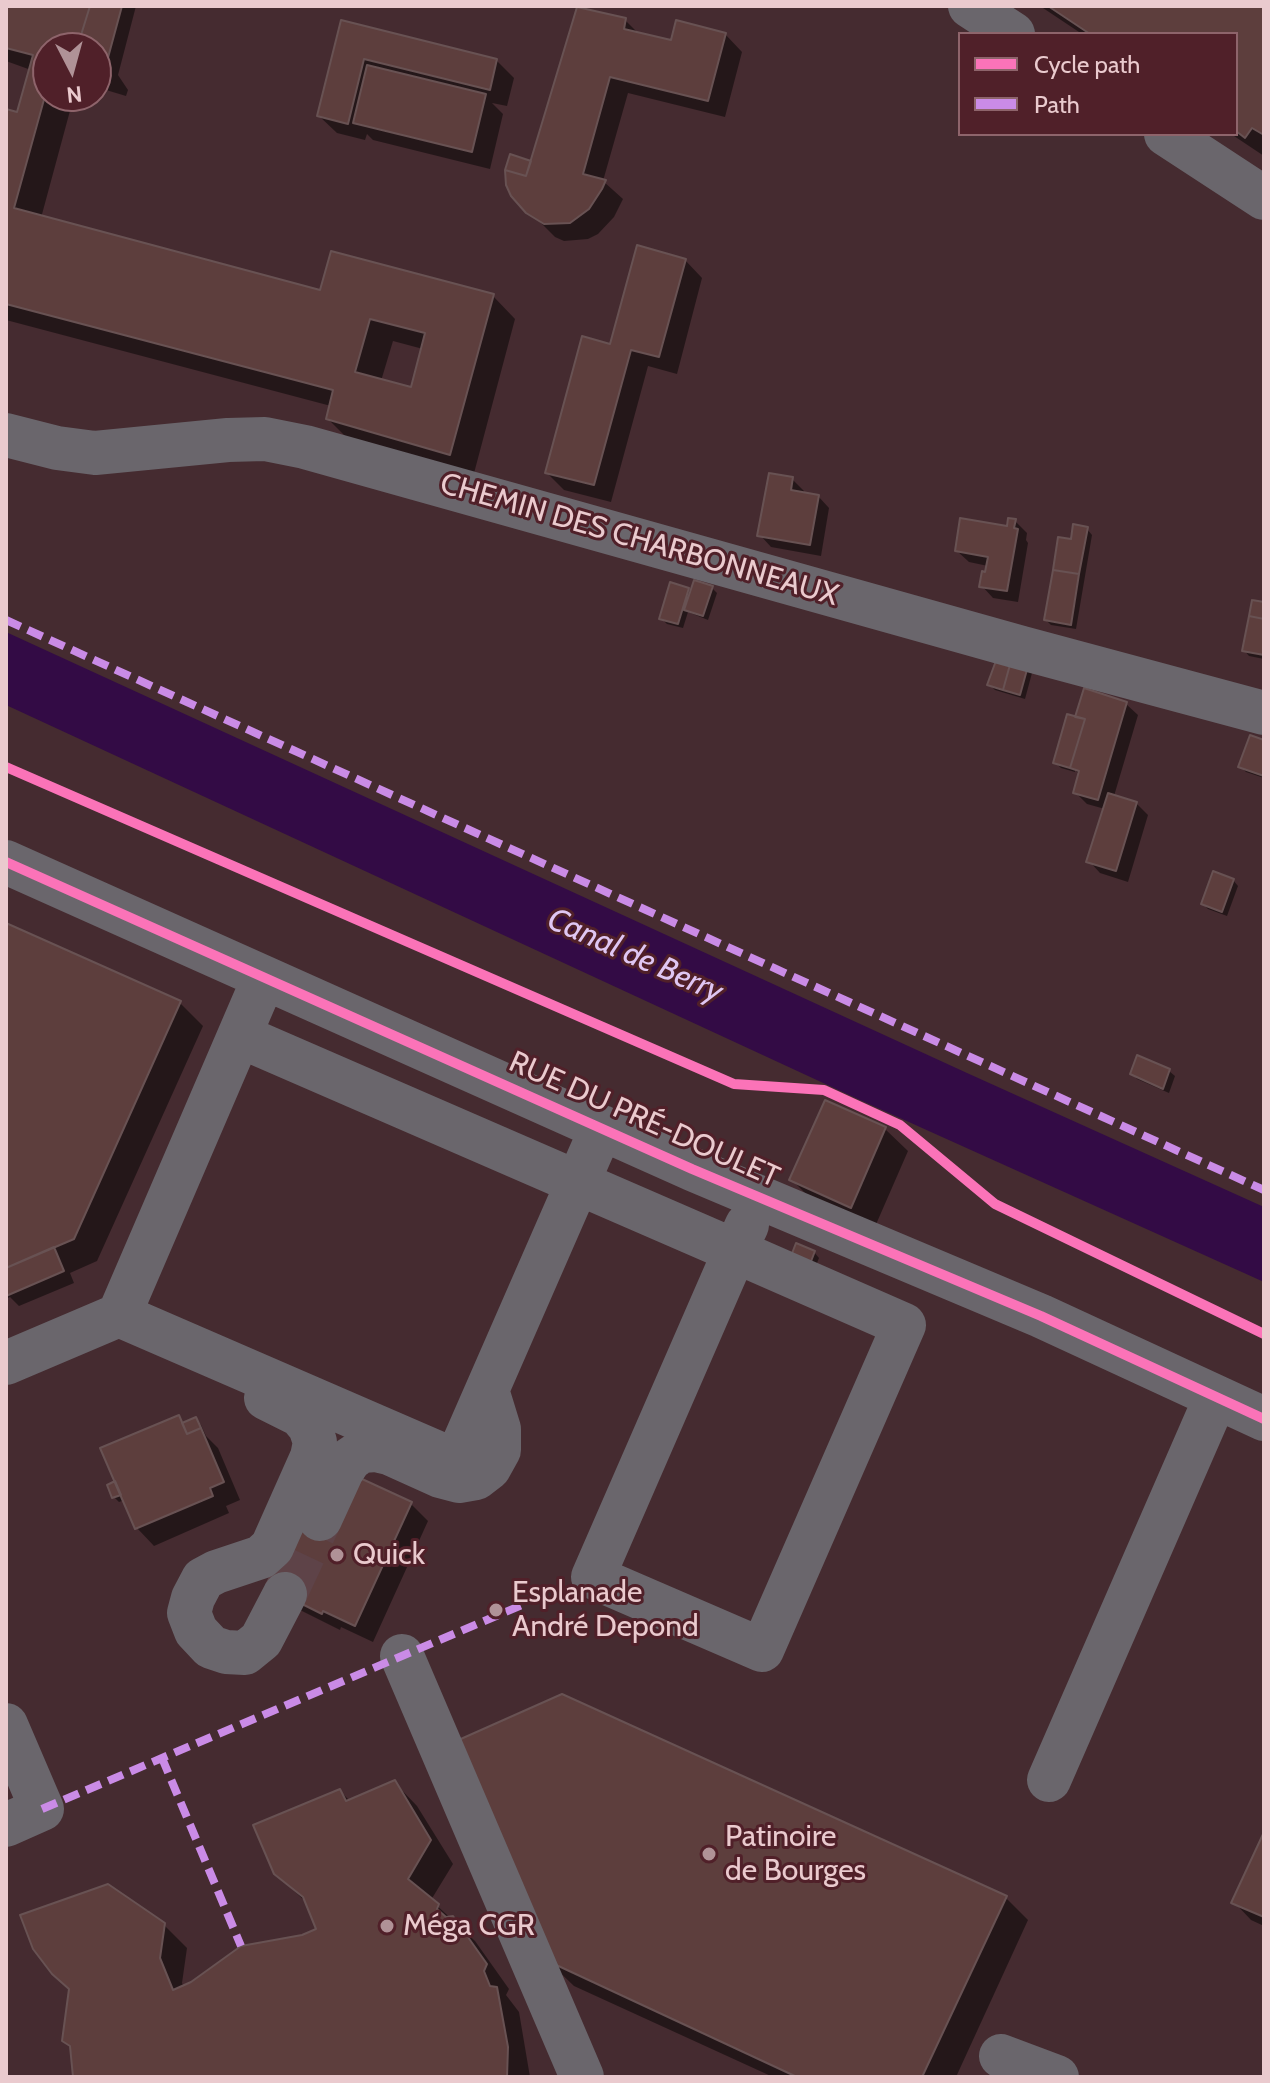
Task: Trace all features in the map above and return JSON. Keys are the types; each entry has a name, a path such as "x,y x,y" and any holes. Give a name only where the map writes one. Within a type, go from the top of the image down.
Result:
{"street":[{"path":"970,6 1010,32"},
{"path":"1169,136 1264,198"},
{"name":"CHEMIN DES CHARBONNEAUX","path":"6,435 57,448 95,453 228,440 265,439 305,447 1264,713"},
{"name":"RUE DU PRÉ-DOULET","path":"6,862 759,1197 928,1271 1041,1316 1264,1419"},
{"path":"6,1363 119,1315 264,978"},
{"path":"240,1036 904,1325"},
{"path":"119,1315 456,1461 602,1127"},
{"path":"759,1197 593,1577 762,1650 928,1271"},
{"path":"205,1352 241,1387 300,1415 310,1427 315,1442 312,1457 272,1547 261,1557 203,1579 189,1613 196,1631 211,1647 245,1653 261,1640 285,1594"},
{"path":"320,1519 342,1471 350,1459 362,1451 389,1453 440,1476 459,1481 476,1478 489,1468 499,1450 499,1429 487,1390"},
{"path":"1049,1780 1216,1397"},
{"path":"402,1656 582,2077"},
{"path":"6,1725 42,1809 6,1825"},
{"path":"1001,2056 1057,2077"}],"water":[{"name":"Canal de Berry","path":"6,632 1264,1207 1264,1282 860,1100 6,705"}],"building":[{"path":"6,6 90,6 82,32 32,32 32,55 6,48"},
{"path":"90,6 122,6 112,43 112,32 82,32"},
{"path":"1048,6 1264,6 1264,135 1252,128 1245,138 1238,133 1238,32 1087,32"},
{"path":"577,7 626,18 624,29 671,40 676,20 726,33 708,101 610,77 583,174 606,180 602,189 589,209 570,223 544,224 526,213 511,196 505,170 526,176"},
{"path":"341,20 497,59 490,90 364,59 348,124 317,116"},
{"path":"32,59 32,112 41,112 14,208 320,290 331,251 494,294 450,455 326,419 333,390 6,304 6,109 17,112","holes":["370,319 425,333 411,387 355,372"]},
{"path":"367,65 486,94 472,152 353,123"},
{"path":"510,154 531,161 526,176 505,170"},
{"path":"637,245 686,259 659,357 631,350 594,485 545,473 582,336 610,344"},
{"path":"769,473 793,477 791,490 819,495 810,545 757,536"},
{"path":"960,518 1007,526 1008,518 1016,519 1014,528 1018,529 1007,591 979,587 988,557 955,551"},
{"path":"1073,524 1088,527 1079,574 1053,570 1058,537 1071,539"},
{"path":"1053,570 1079,574 1071,625 1044,620"},
{"path":"694,580 713,586 703,616 684,610"},
{"path":"670,582 689,588 678,624 659,619"},
{"path":"1252,600 1264,602 1264,619 1249,616"},
{"path":"1249,616 1264,619 1264,655 1242,651"},
{"path":"997,658 1011,661 1003,690 987,685"},
{"path":"1011,661 1028,666 1020,695 1003,690"},
{"path":"1084,688 1127,702 1098,800 1073,793 1079,771 1070,768 1085,719 1075,717"},
{"path":"1067,714 1085,719 1070,768 1053,763"},
{"path":"1250,735 1264,740 1264,776 1238,767"},
{"path":"1108,793 1137,802 1116,871 1086,862"},
{"path":"1213,871 1234,879 1222,912 1201,904"},
{"path":"6,923 181,1001 74,1239 6,1268"},
{"path":"1137,1055 1170,1069 1163,1089 1130,1074"},
{"path":"825,1100 886,1127 851,1208 789,1180"},
{"path":"796,1243 815,1251 810,1264 791,1256"},
{"path":"54,1247 64,1271 6,1296 6,1268"},
{"path":"179,1415 187,1434 201,1428 224,1482 210,1488 213,1496 135,1529 100,1448"},
{"path":"196,1417 201,1428 187,1434 182,1423"},
{"name":"Quick","path":"349,1473 412,1502 355,1626 323,1611 322,1614 272,1589 306,1513"},
{"path":"115,1481 121,1495 112,1498 107,1485"},
{"name":"Patinoire de Bourges","path":"562,1694 1007,1896 922,2077 797,2077 552,1963 454,1742"},
{"name":"Méga CGR","path":"395,1780 431,1840 408,1879 439,1904 437,1909 446,1917 453,1916 487,1964 484,1971 490,1986 497,1987 508,2047 507,2077 73,2077 70,2046 62,2041 69,1989 52,1974 33,1949 20,1915 108,1884 165,1923 160,1958 173,1990 191,1982 241,1946 302,1935 316,1929 303,1897 274,1874 253,1825 340,1789 346,1801"},
{"path":"1264,1832 1264,1917 1231,1903"}],"tunnel":[{"path":"285,1594 320,1519"}],"marked path":[{"path":"6,620 1264,1190"},
{"path":"42,1809 522,1605"},
{"path":"162,1758 241,1946"}],"cycle path":[{"path":"6,767 734,1084 824,1090 900,1125 995,1204 1264,1334"},
{"path":"6,862 692,1169 1041,1316 1264,1419"}],"place":[{"name":"Quick","path":"337,1555"},
{"name":"Esplanade André Depond","path":"496,1610"},
{"name":"Patinoire de Bourges","path":"709,1854"},
{"name":"Méga CGR","path":"387,1926"}]}
